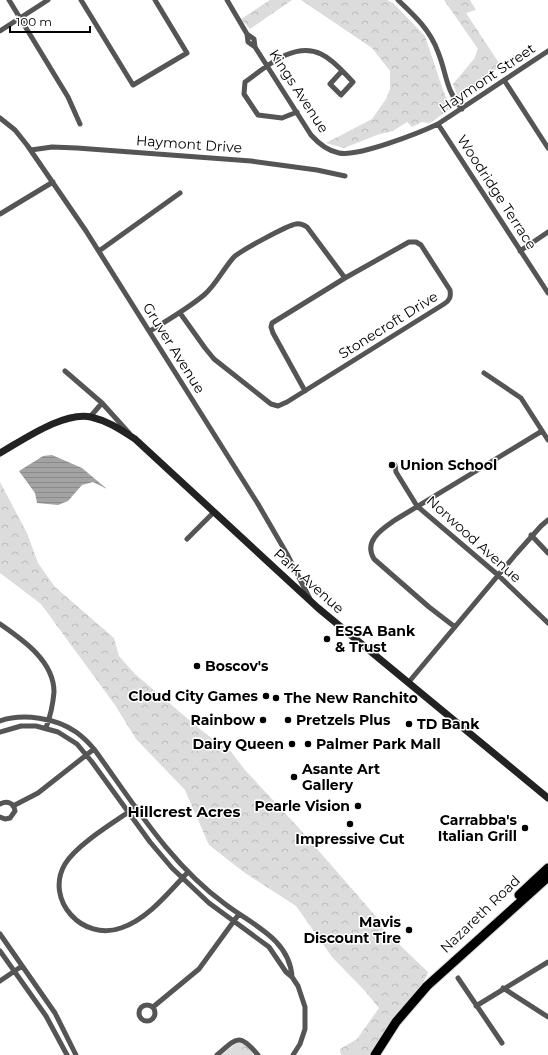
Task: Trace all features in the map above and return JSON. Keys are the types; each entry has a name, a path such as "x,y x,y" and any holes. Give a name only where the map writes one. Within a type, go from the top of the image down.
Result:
{"highway":[{"name":"Nazareth Road","path":"375,1055 400,1017 468,943 548,868"},
{"name":"Nazareth Road","path":"433,981 548,877"}],"main road":[{"path":"0,453 52,424 70,418 84,416 111,424 135,439"},
{"name":"Park Avenue","path":"135,439 311,602 548,798"}],"street":[{"path":"9,0 68,97 80,124"},
{"path":"0,31 48,0"},
{"path":"81,0 133,86 187,53 155,0"},
{"name":"Kings Avenue","path":"227,0 247,34 254,38 255,47 316,141 332,152 344,154 357,152 423,131 438,124"},
{"path":"398,0 422,23 431,36 439,53 450,92 462,109"},
{"path":"297,112 282,118 258,115 244,94 245,82 268,66 295,51 314,51 323,54 342,71 353,82 341,95 330,84 342,71"},
{"name":"Haymont Street","path":"438,124 548,51"},
{"path":"504,80 548,148"},
{"name":"Gruver Avenue","path":"0,118 15,130 31,150 150,331 258,504 287,554 311,602"},
{"name":"Woodridge Terrace","path":"438,124 548,293"},
{"name":"Haymont Drive","path":"31,150 52,147 77,148 251,161 317,170 345,176"},
{"path":"0,214 53,182"},
{"path":"98,251 180,193"},
{"path":"150,331 180,312 210,289 235,256 282,229 297,223 308,227 345,278 272,323 271,327 273,333 305,391"},
{"path":"520,251 548,232"},
{"name":"Stonecroft Drive","path":"180,312 214,359 271,404 278,406 305,391 444,304 449,300 451,295 450,290 425,249 416,242 409,242 345,278"},
{"name":"Park Avenue","path":"64,371 102,404 135,439"},
{"path":"484,373 520,398 548,440"},
{"path":"90,417 102,404"},
{"path":"455,627 383,567 371,554 371,542 386,526 542,431"},
{"name":"Norwood Avenue","path":"395,465 396,472 417,506 498,575 548,623"},
{"path":"187,539 214,512"},
{"path":"408,683 531,536 548,520"},
{"path":"531,536 548,553"},
{"path":"543,619 548,614"},
{"path":"0,624 34,651 45,665 52,681 54,691 49,721 46,728"},
{"path":"0,721 30,717 69,727 76,732 94,749 164,845 188,872 224,904 263,930 277,943 288,959 292,970 292,977"},
{"path":"0,732 21,726 36,726 58,732 71,740 87,755 161,856 182,878 209,903 266,943 286,972 292,977 301,992 306,1014 305,1029 302,1040 293,1055"},
{"path":"13,806 38,793 94,749"},
{"path":"0,804 9,802 13,806 14,811 12,816 8,819 0,817"},
{"path":"136,807 82,845 72,854 64,865 60,877 60,890 63,902 69,914 88,928 103,931 118,929 128,925 146,913 188,872"},
{"path":"153,1007 199,969 239,914"},
{"path":"0,934 55,1013 76,1055"},
{"path":"0,951 46,1016 67,1055"},
{"path":"476,1006 503,988 548,962"},
{"path":"0,981 22,966"},
{"path":"458,978 502,1043"},
{"path":"503,988 548,1017"},
{"path":"217,1055 234,1041 239,1040 246,1042 258,1055"}],"green space":[{"path":"270,0 292,0 250,29 241,19"},
{"path":"301,0 387,0 393,3 425,36 443,90 451,108 430,123 422,122 412,127 407,122 393,131 377,135 344,148 326,143 372,119 386,99 390,89 390,71 372,48"},
{"path":"444,0 470,0 476,10 466,13 501,66 458,97 453,84 474,59 478,49"},
{"path":"0,482 27,533 38,563 55,587 114,638 119,656 135,674 201,730 222,746 229,749 245,770 298,827 379,920 381,927 428,972 423,983 383,1033 369,1055 341,1055 340,1049 357,1039 379,1008 332,957 296,906 245,873 209,845 185,790 136,739 115,705 41,604 0,573"},
{"path":"237,1043 245,1045 254,1055 221,1055"}],"shaded area":[{"path":"52,455 82,468 107,489 93,482 82,485 68,501 58,505 37,503 35,493 19,471 43,456"}],"place":[{"name":"Union School","path":"392,465"},
{"name":"ESSA Bank & Trust","path":"327,639"},
{"name":"Boscov's","path":"197,666"},
{"name":"Cloud City Games","path":"266,696"},
{"name":"The New Ranchito","path":"276,698"},
{"name":"Rainbow","path":"263,720"},
{"name":"Pretzels Plus","path":"288,720"},
{"name":"TD Bank","path":"409,724"},
{"name":"Dairy Queen","path":"292,744"},
{"name":"Palmer Park Mall","path":"308,744"},
{"name":"Asante Art Gallery","path":"294,777"},
{"name":"Pearle Vision","path":"358,806"},
{"name":"Impressive Cut","path":"350,824"},
{"name":"Carrabba's Italian Grill","path":"525,828"},
{"name":"Mavis Discount Tire","path":"409,930"}],"district":[{"name":"Hillcrest Acres","path":"184,812"}]}
